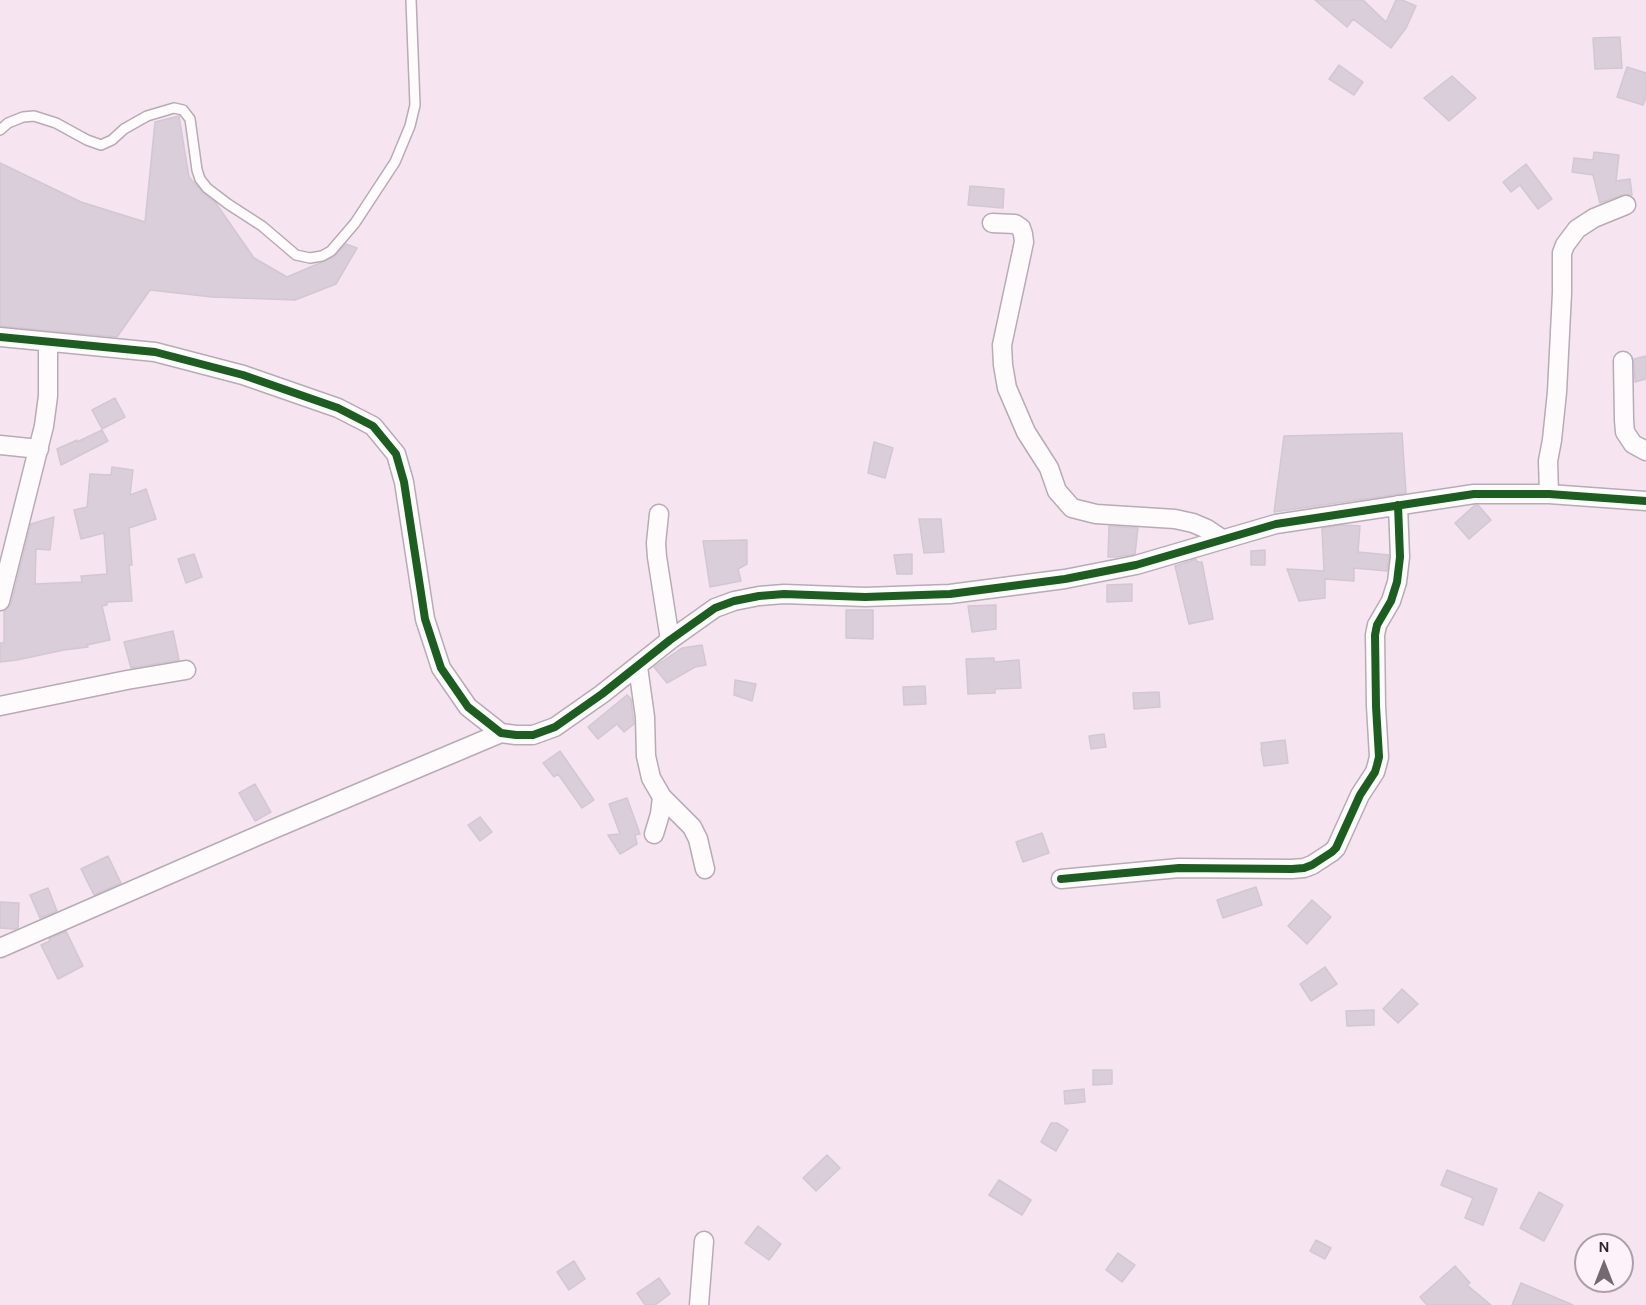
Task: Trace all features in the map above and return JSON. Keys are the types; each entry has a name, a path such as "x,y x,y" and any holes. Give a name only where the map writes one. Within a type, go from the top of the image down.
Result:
{"street":[{"path":"1549,494 1548,461 1557,392 1562,253 1565,245 1577,230 1594,218 1626,205"},
{"path":"992,222 1015,224 1021,228 1023,234 1024,242 1002,345 1003,365 1007,388 1021,421 1049,468 1057,491 1072,508 1084,512 1175,519 1207,529 1222,539"},
{"path":"0,337 155,352 243,375 338,408 373,426 396,454 399,463 404,482 425,619 441,668 468,707 501,733 516,735 532,735 555,727 715,608 734,601 784,594 864,597 961,592 1065,579 1126,567 1276,524 1474,494 1549,494 1646,501"},
{"path":"0,601 47,411 48,342"},
{"path":"1623,362 1625,432 1633,444 1646,451"},
{"path":"0,445 39,448"},
{"path":"1061,879 1179,868 1292,870 1312,865 1336,848 1360,795 1375,772 1379,757 1375,635 1377,625 1391,601 1397,582 1400,557 1398,504"},
{"path":"659,514 657,557 670,640"},
{"path":"638,667 645,717 646,756 651,778 662,796 692,827 698,839 705,870"},
{"path":"0,706 186,670"},
{"path":"0,948 501,733"},
{"path":"654,834 662,796"},
{"path":"699,1305 704,1240"}],"lane":[{"path":"0,130 8,123 23,117 34,116 56,123 101,145 147,116 174,108 183,110 190,119 197,170 207,188 262,226 296,255 309,258 322,256 331,251 355,223 395,162 410,126 415,105 411,0"}],"building":[{"path":"1315,0 1363,0 1386,22 1396,0 1416,6 1406,28 1391,48 1353,19 1347,27"},
{"path":"1620,37 1622,68 1595,69 1593,38"},
{"path":"1339,65 1363,82 1354,95 1329,79"},
{"path":"1627,67 1646,73 1646,97 1643,105 1617,97"},
{"path":"1452,76 1476,98 1449,121 1424,98"},
{"path":"179,116 189,177 203,193 215,202 254,258 287,277 334,257 346,244 357,248 336,284 295,300 212,297 150,290 117,337 0,326 0,163 81,202 145,222 155,122"},
{"path":"1594,152 1619,155 1616,181 1630,179 1632,195 1622,195 1600,203 1593,175 1572,172 1574,158 1593,160"},
{"path":"1526,164 1552,199 1538,209 1520,185 1511,192 1503,182"},
{"path":"970,186 1004,189 1003,208 968,205"},
{"path":"1646,356 1646,379 1635,382 1634,359"},
{"path":"115,398 125,417 102,429 92,410"},
{"path":"102,430 108,441 61,465 57,449"},
{"path":"1402,433 1406,493 1274,512 1284,436"},
{"path":"874,442 893,448 885,478 868,473"},
{"path":"112,467 133,470 130,495 146,489 156,519 129,528 132,601 107,602 107,605 102,606 110,640 87,645 88,647 0,662 0,643 4,643 4,612 11,604 31,524 54,517 50,550 36,549 35,584 82,582 81,576 107,574 104,533 81,539 74,510 87,507 90,474 111,475"},
{"path":"1475,505 1478,505 1491,520 1469,539 1455,523"},
{"path":"919,519 941,519 944,552 924,553"},
{"path":"1342,525 1360,526 1358,552 1389,555 1387,571 1354,568 1354,581 1325,579 1325,598 1299,601 1287,569 1324,571 1322,528"},
{"path":"1109,526 1138,528 1135,554 1108,557"},
{"path":"747,540 747,564 738,569 741,581 710,587 703,541"},
{"path":"1265,550 1265,565 1251,565 1251,551"},
{"path":"194,554 202,577 186,583 178,559"},
{"path":"912,554 912,574 897,574 894,555"},
{"path":"1196,559 1197,562 1202,562 1213,619 1189,624 1175,566"},
{"path":"1132,584 1132,601 1107,602 1107,585"},
{"path":"996,605 996,629 972,632 968,606"},
{"path":"846,610 873,610 873,639 846,638"},
{"path":"173,631 179,660 131,668 124,642"},
{"path":"702,645 706,665 695,667 667,683 654,667 682,648"},
{"path":"994,658 994,662 1019,660 1021,688 995,689 995,693 968,694 966,659"},
{"path":"735,680 756,684 752,701 734,695"},
{"path":"925,686 926,704 904,705 903,687"},
{"path":"1159,692 1160,707 1134,709 1133,693"},
{"path":"627,695 631,699 634,724 624,732 617,724 598,739 588,727"},
{"path":"1104,734 1106,747 1091,749 1089,736"},
{"path":"1285,740 1288,763 1264,766 1261,743"},
{"path":"560,751 594,800 582,808 558,774 554,777 543,763"},
{"path":"255,784 271,812 255,821 239,793"},
{"path":"627,798 640,834 635,835 637,844 620,854 608,835 620,834 609,804"},
{"path":"480,817 492,832 480,841 468,825"},
{"path":"1042,833 1049,853 1023,862 1016,842"},
{"path":"108,856 121,883 94,895 81,869"},
{"path":"1256,887 1262,905 1223,918 1217,900"},
{"path":"48,888 57,911 40,918 30,895"},
{"path":"1312,900 1331,917 1307,944 1288,926"},
{"path":"0,902 19,903 18,928 0,928"},
{"path":"66,931 83,966 58,979 41,945"},
{"path":"1325,967 1337,984 1311,1001 1300,984"},
{"path":"1402,989 1418,1004 1398,1023 1383,1009"},
{"path":"1374,1010 1374,1025 1347,1026 1346,1011"},
{"path":"1093,1070 1112,1070 1112,1084 1093,1085"},
{"path":"1084,1089 1085,1102 1065,1104 1064,1091"},
{"path":"1051,1123 1057,1123 1068,1130 1056,1151 1041,1142"},
{"path":"827,1155 840,1168 816,1191 803,1178"},
{"path":"1447,1170 1497,1189 1483,1225 1465,1218 1473,1198 1441,1185"},
{"path":"999,1180 1031,1200 1022,1215 989,1195"},
{"path":"1539,1192 1563,1205 1544,1241 1520,1228"},
{"path":"758,1226 781,1244 769,1260 745,1243"},
{"path":"1316,1240 1331,1248 1325,1259 1310,1251"},
{"path":"1118,1253 1135,1265 1122,1282 1106,1270"},
{"path":"574,1261 585,1279 569,1290 557,1272"},
{"path":"1455,1266 1470,1283 1467,1285 1491,1305 1427,1305 1420,1297"},
{"path":"659,1278 670,1294 655,1305 645,1305 637,1293"},
{"path":"1521,1283 1573,1305 1512,1305"}],"cycle path":[{"path":"0,337 155,352 243,375 338,408 373,426 396,454 404,482 425,619 441,668 468,707 501,733 516,735 533,735 555,727 715,608 734,601 784,594 865,597 950,594 1065,579 1136,565 1276,524 1474,494 1549,494 1646,501"},
{"path":"1061,879 1179,868 1304,868 1336,848 1360,795 1375,772 1379,757 1375,635 1377,625 1391,601 1397,582 1400,557 1398,505"}]}
